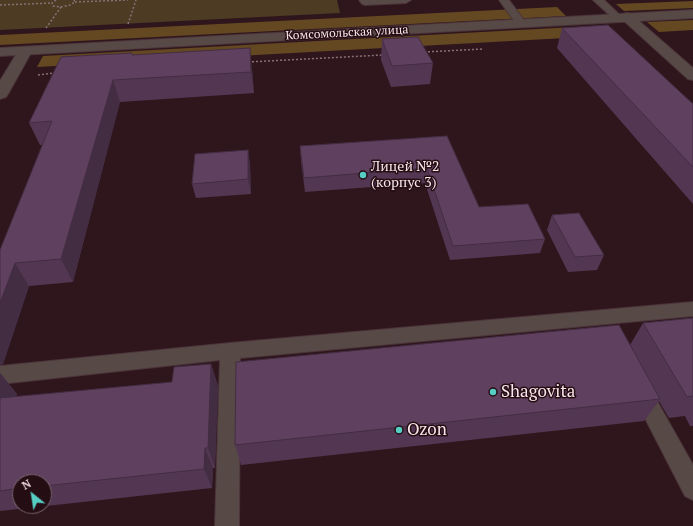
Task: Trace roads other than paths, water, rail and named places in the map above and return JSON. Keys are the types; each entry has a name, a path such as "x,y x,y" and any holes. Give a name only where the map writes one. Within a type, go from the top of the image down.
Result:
{"street":[{"name":"Комсомольская улица","path":"0,52 693,14"},
{"path":"623,18 693,76"},
{"path":"0,94 25,51"}],"lane":[{"path":"364,0 365,2 406,0"},
{"path":"504,0 521,23"},
{"path":"598,0 623,18"},
{"path":"0,375 230,351 601,316 693,309"},
{"path":"601,316 612,337"},
{"path":"227,526 230,351"},
{"path":"634,377 693,488"}],"place":[{"name":"Лицей №2 (корпус 3)","path":"363,175"},
{"name":"Shagovita","path":"493,392"},
{"name":"Ozon","path":"399,430"}]}
